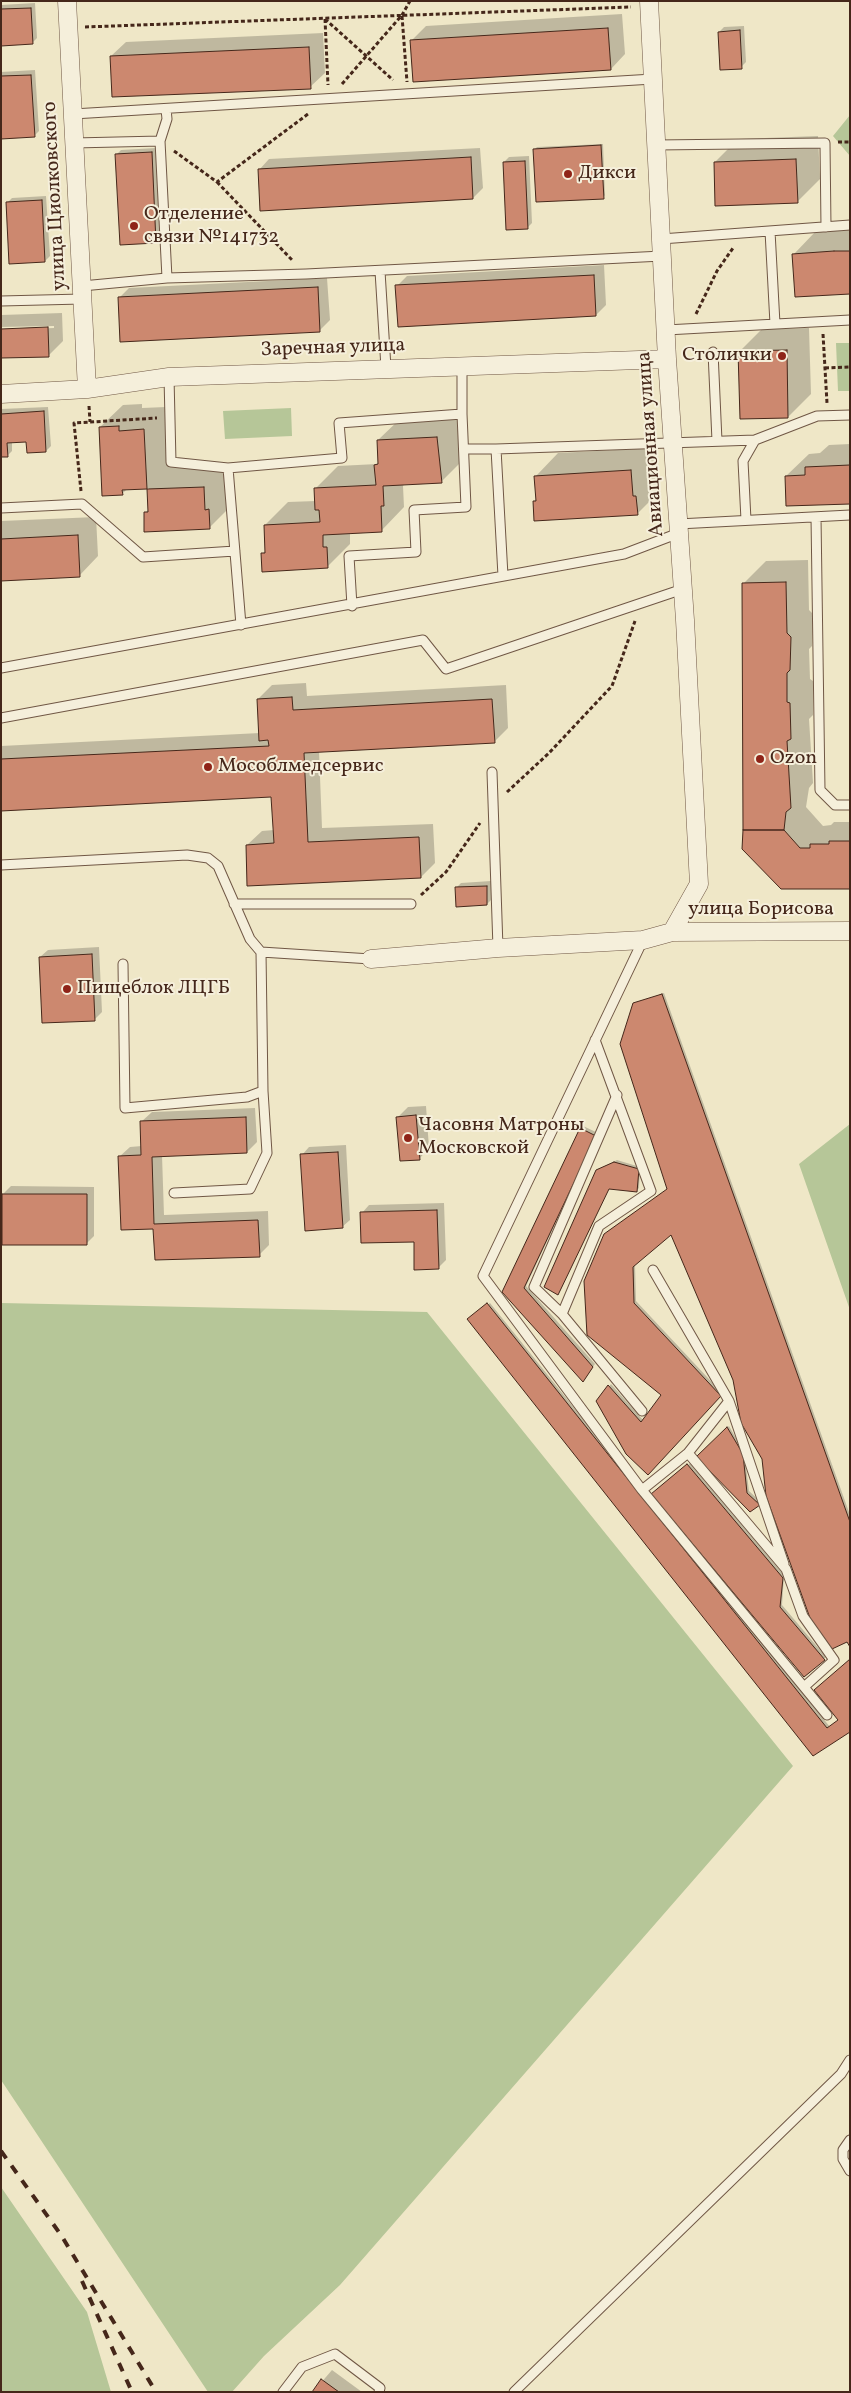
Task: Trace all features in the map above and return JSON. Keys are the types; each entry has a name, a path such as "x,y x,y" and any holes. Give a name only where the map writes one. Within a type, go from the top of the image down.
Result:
{"street":[{"name":"улица Циолковского","path":"67,1 87,389"},
{"name":"Авиационная улица","path":"649,4 667,359 683,590 699,884 672,932"},
{"name":"Заречная улица","path":"1,394 87,389 169,378 386,368 667,359"},
{"name":"улица Борисова","path":"371,959 498,948 643,940 672,932 850,931"}],"lane":[{"path":"73,114 653,79"},
{"path":"166,109 167,119 160,141 167,278"},
{"path":"74,143 160,141"},
{"path":"656,145 825,143 826,227"},
{"path":"1,301 82,293 167,278 380,271 662,247 743,233 850,225"},
{"path":"770,231 775,324"},
{"path":"380,271 386,368"},
{"path":"666,330 850,320"},
{"path":"713,352 716,441"},
{"path":"352,606 349,556 416,552 414,510 466,506 462,366"},
{"path":"169,378 171,462 228,468 342,458 339,422 462,414"},
{"path":"464,449 755,440 817,416 850,415"},
{"path":"746,520 743,460 755,440"},
{"path":"496,449 503,576"},
{"path":"228,468 242,626"},
{"path":"1,508 82,504 143,557 236,551"},
{"path":"1,668 352,606 624,554 679,528 746,520 850,515"},
{"path":"816,517 820,790 835,804 850,805"},
{"path":"1,718 423,640 446,669 683,590"},
{"path":"492,772 498,948"},
{"path":"1,865 186,855 208,858 218,866 250,939 261,952 263,1091 267,1153 250,1189 174,1193"},
{"path":"234,904 411,904"},
{"path":"643,940 483,1276 642,1490 826,1715"},
{"path":"261,952 371,959"},
{"path":"123,964 125,1108 246,1097 263,1091"},
{"path":"562,1314 600,1226 651,1191 617,1095 595,1040"},
{"path":"617,1095 534,1287 562,1314 642,1410"},
{"path":"653,1270 729,1401 803,1616 834,1660 804,1687"},
{"path":"642,1490 688,1453 729,1401"},
{"path":"688,1453 786,1569"},
{"path":"514,2392 841,2074 850,2060"},
{"path":"850,2140 843,2150 843,2159 850,2171"},
{"path":"283,2392 302,2366 335,2354 380,2388 378,2392"}],"path":[{"path":"408,94 402,15 410,1"},
{"path":"68,27 649,4"},
{"path":"325,18 408,94"},
{"path":"325,18 329,99"},
{"path":"217,182 306,274"},
{"path":"689,328 717,271 743,233"},
{"path":"822,321 828,415"},
{"path":"825,368 850,367"},
{"path":"82,504 74,423 170,418"},
{"path":"411,904 446,872 494,803 549,753 612,686 633,623 640,618"}],"green space":[{"path":"850,115 850,156 833,136"},
{"path":"836,343 850,343 850,391 838,391"},
{"path":"291,408 292,436 225,439 223,411"},
{"path":"850,1124 850,1310 799,1164"},
{"path":"1,1303 427,1312 793,1766 340,2285 264,2356 232,2392 208,2392 1,2080"},
{"path":"1,2187 87,2312 111,2392 1,2392"}],"building":[{"path":"31,8 33,44 1,46 1,9"},
{"path":"608,28 611,70 413,82 410,40"},
{"path":"740,30 742,69 720,70 718,32"},
{"path":"309,47 311,89 112,97 110,56"},
{"path":"31,75 35,137 1,139 1,76"},
{"name":"Дикси","path":"601,145 604,199 536,202 533,149"},
{"path":"152,152 156,243 120,245 115,154"},
{"path":"471,157 473,199 260,211 258,169"},
{"path":"796,159 798,203 715,206 714,162"},
{"path":"525,161 528,229 506,230 503,162"},
{"path":"42,200 45,262 9,264 6,202"},
{"path":"850,251 850,294 795,297 792,254"},
{"path":"594,275 596,316 398,327 395,285"},
{"path":"318,287 320,332 120,342 118,297"},
{"path":"48,327 49,357 1,358 1,329"},
{"path":"787,350 788,418 740,419 738,351"},
{"path":"44,411 46,452 27,453 26,442 7,443 8,457 1,457 1,414"},
{"path":"119,426 119,431 144,429 147,489 122,490 123,495 102,496 99,427"},
{"path":"437,437 442,483 383,486 384,506 381,506 382,532 323,535 323,547 327,547 328,568 262,572 261,553 265,553 264,525 320,522 319,510 315,510 314,488 376,485 374,465 378,464 377,440"},
{"path":"850,465 850,504 786,506 785,476 805,475 805,467"},
{"path":"631,470 633,496 636,496 638,515 534,521 533,501 536,501 534,476"},
{"path":"204,487 205,510 209,509 210,529 144,532 144,512 148,512 147,489"},
{"path":"78,535 80,577 1,581 1,539"},
{"path":"786,582 787,633 791,637 790,670 787,673 787,702 790,703 791,739 787,741 791,808 786,812 784,830 743,830 742,583"},
{"path":"292,697 293,710 492,699 495,743 304,753 308,842 419,837 421,878 247,886 246,845 274,843 271,797 1,811 1,759 269,746 268,740 259,741 257,699"},
{"path":"743,830 784,830 800,848 810,848 810,844 829,844 829,841 850,841 850,889 781,889 742,849"},
{"path":"487,886 487,905 456,907 455,887"},
{"name":"Пищеблок ЛЦГБ","path":"92,954 95,1021 42,1023 39,957"},
{"path":"662,994 850,1522 850,1647 847,1642 832,1649 810,1618 766,1496 762,1459 741,1423 733,1380 671,1235 633,1267 634,1303 721,1396 648,1475 626,1454 596,1401 608,1385 641,1422 661,1395 587,1335 584,1281 604,1234 667,1189 620,1044 633,1003"},
{"name":"Часовня Матроны Московской","path":"416,1115 420,1160 400,1161 396,1117"},
{"path":"246,1117 247,1153 152,1157 154,1224 258,1220 260,1257 155,1260 153,1229 121,1230 118,1156 141,1155 140,1121"},
{"path":"580,1128 596,1136 524,1288 593,1367 583,1382 502,1292"},
{"path":"338,1152 343,1228 305,1231 300,1154"},
{"path":"614,1162 639,1169 637,1192 609,1189 558,1295 544,1287 596,1170"},
{"path":"2,1194 87,1194 87,1245 2,1245"},
{"path":"437,1210 439,1269 414,1270 414,1242 361,1243 360,1212"},
{"path":"487,1303 827,1728 838,1720 814,1690 850,1659 850,1732 813,1756 467,1319"},
{"path":"727,1427 743,1454 747,1493 760,1505 750,1512 696,1457"},
{"path":"687,1464 783,1578 780,1607 825,1660 804,1677 651,1494"},
{"path":"321,2379 339,2392 312,2392"}],"railway":[{"path":"1,2151 61,2235 156,2392"},
{"path":"82,2281 132,2392"}],"place":[{"name":"Дикси","path":"568,174"},
{"name":"Отделение связи №141732","path":"134,226"},
{"name":"Столички","path":"782,356"},
{"name":"Ozon","path":"760,759"},
{"name":"Мособлмедсервис","path":"208,767"},
{"name":"Пищеблок ЛЦГБ","path":"67,989"},
{"name":"Часовня Матроны Московской","path":"408,1138"}]}
